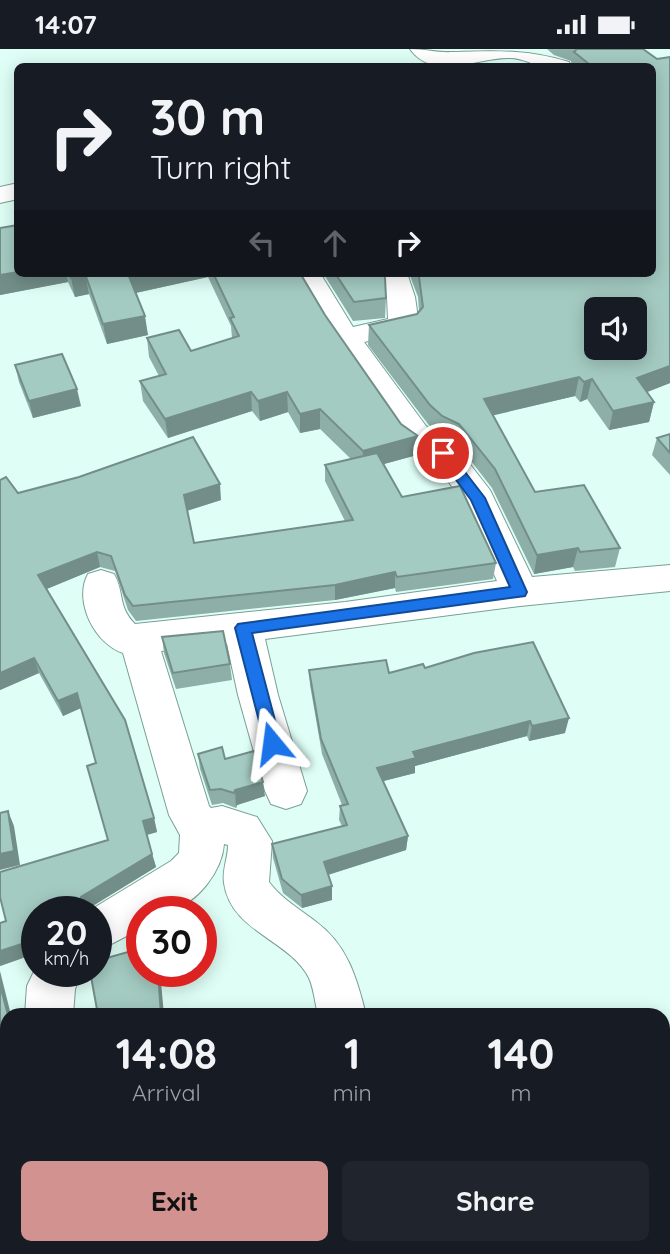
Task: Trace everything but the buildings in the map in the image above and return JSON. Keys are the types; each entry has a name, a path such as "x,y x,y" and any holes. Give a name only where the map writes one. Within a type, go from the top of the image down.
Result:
{"street":[{"path":"421,49 429,56 449,59 506,51 524,52 551,63"},
{"path":"308,277 342,333 414,434 427,446 443,453 478,498 520,592"},
{"path":"342,333 372,333 404,325 401,297 394,277"},
{"path":"101,584 102,610 110,622 126,639 138,639 520,592 670,578"},
{"path":"243,628 258,695 286,791"},
{"path":"112,921 197,865 202,846 202,829 190,815 138,639"},
{"path":"202,829 222,825 242,830 251,848 245,876 247,886 262,907 314,948 326,963 340,1008"},
{"path":"49,1008 51,987"}],"route":[{"path":"272,743 243,628 520,592 478,498 443,453"}]}
